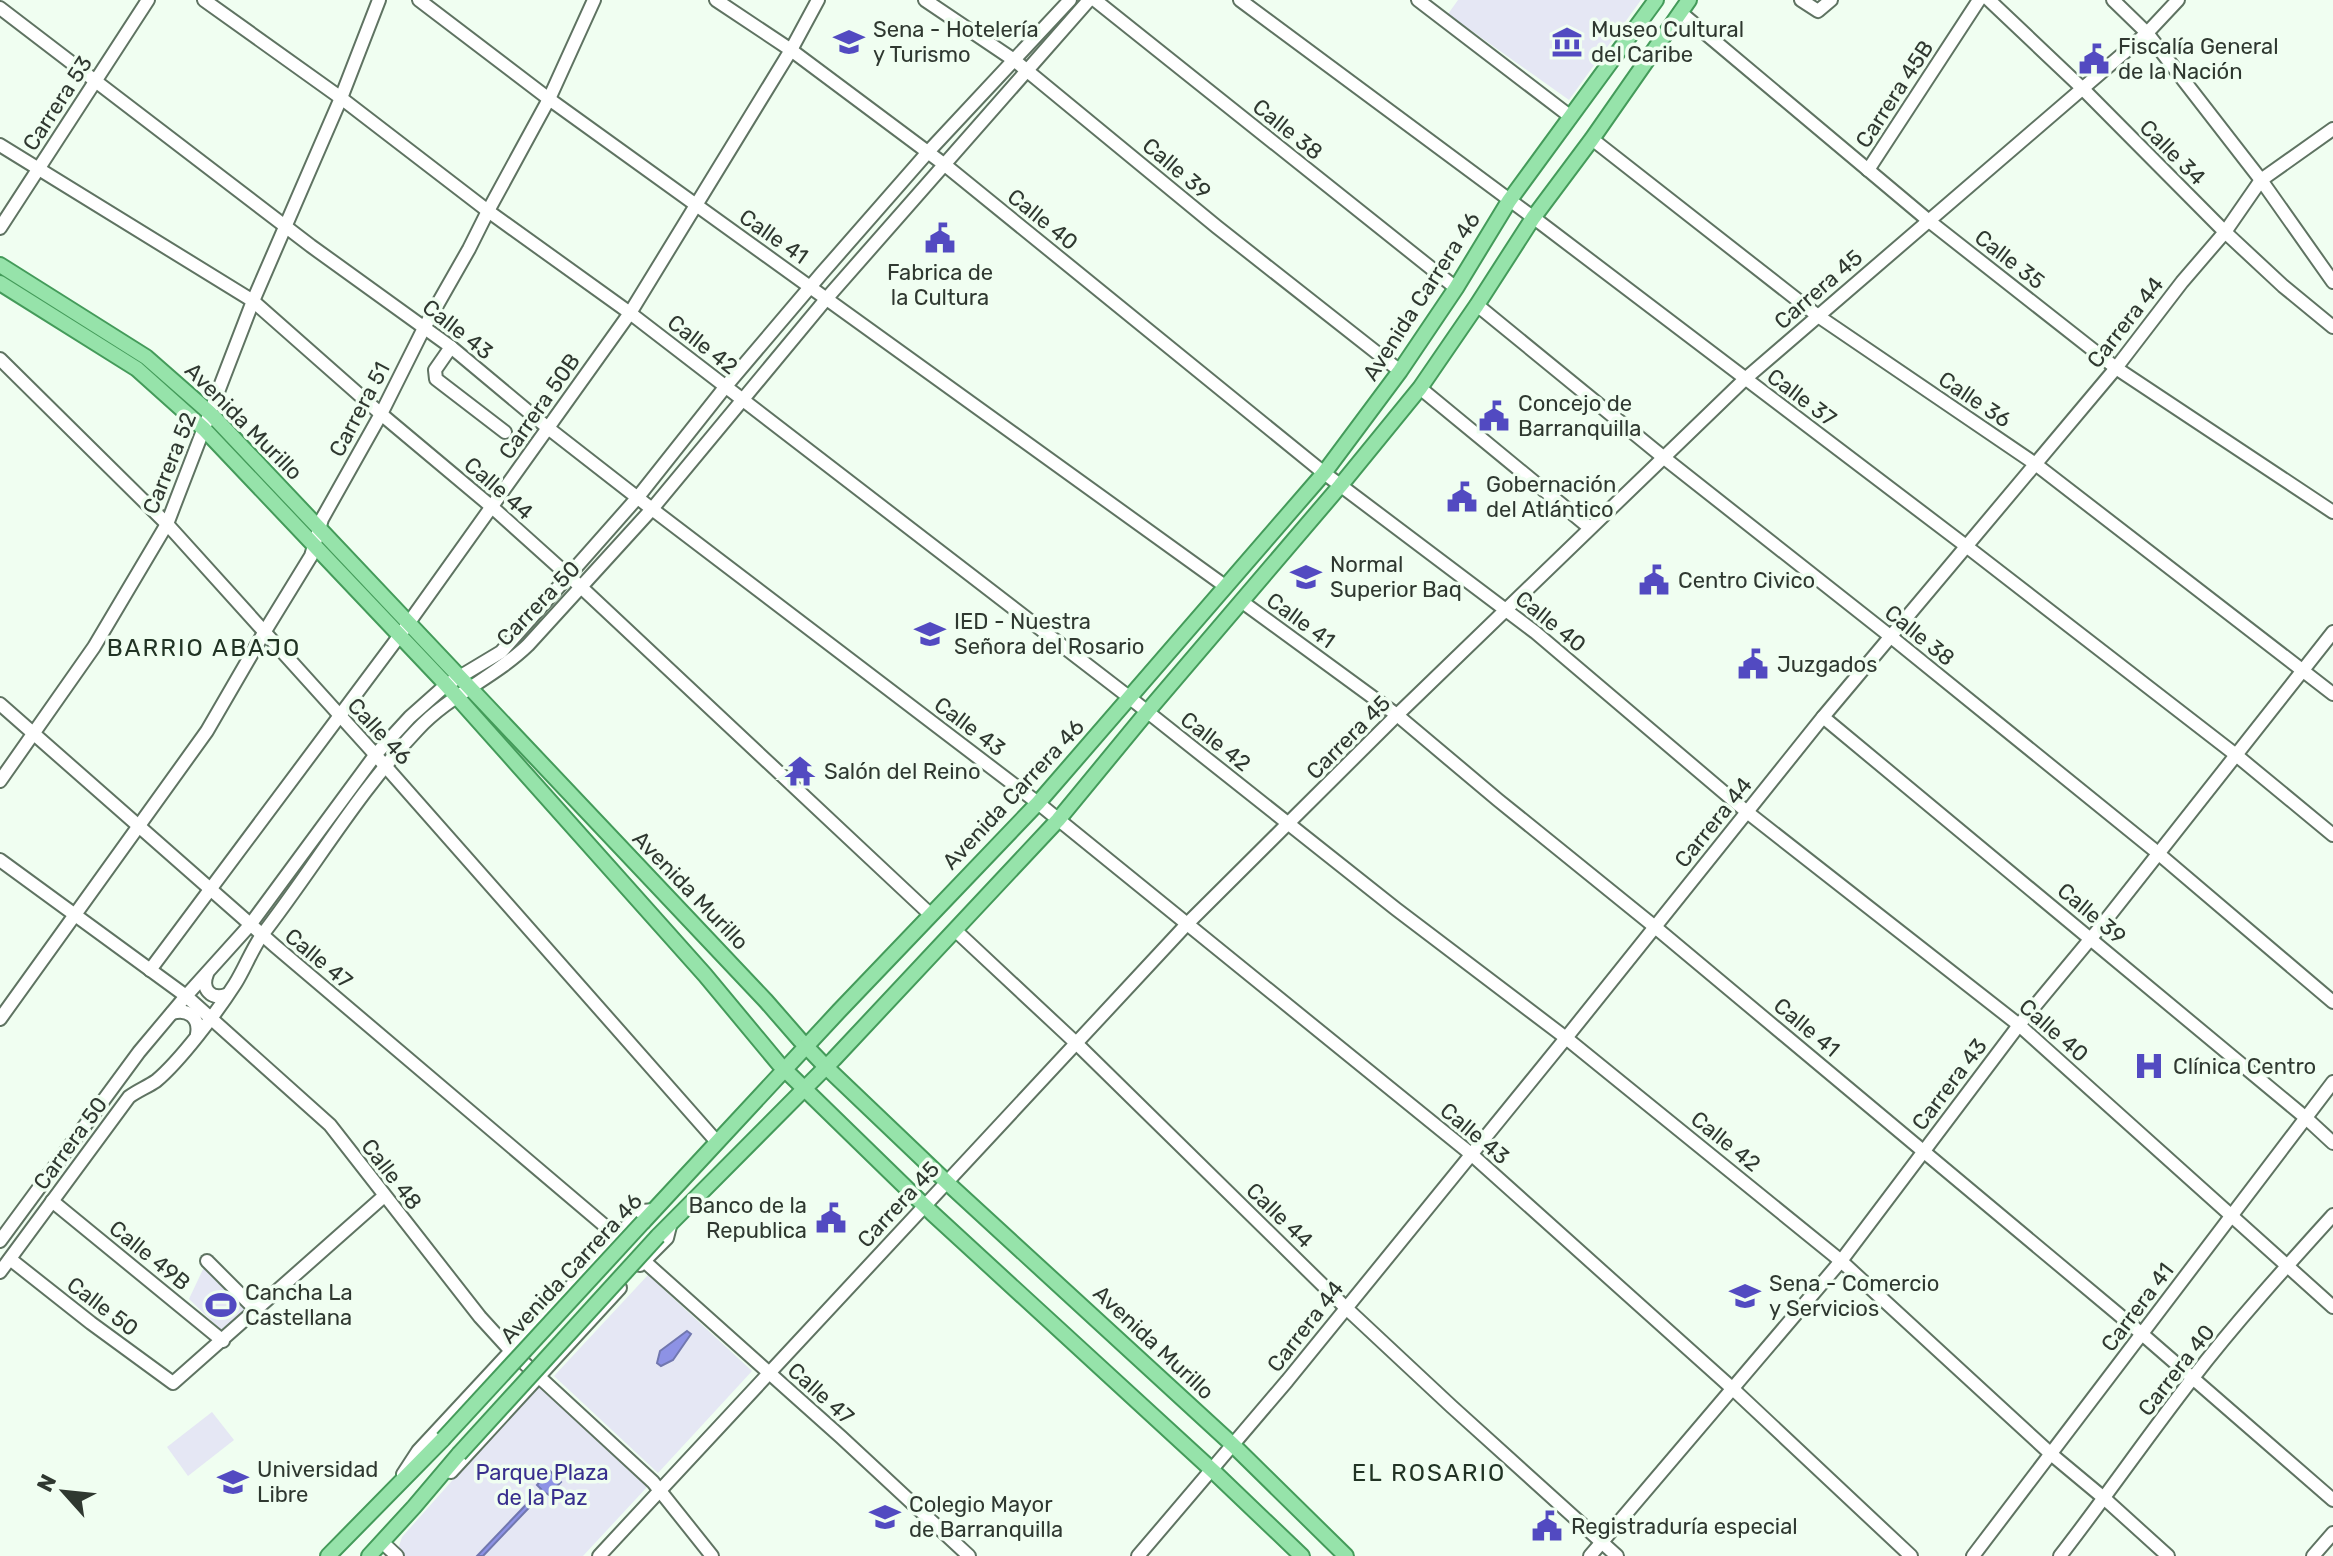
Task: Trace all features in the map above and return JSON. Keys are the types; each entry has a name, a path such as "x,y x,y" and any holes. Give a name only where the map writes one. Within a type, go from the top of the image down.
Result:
{"main road":[{"name":"Avenida Carrera 46","path":"328,1556 443,1439 806,1046 1038,803 1324,473 1400,371 1509,201 1656,0"},
{"name":"Avenida Carrera 46","path":"369,1556 658,1236 826,1067 1058,820 1420,388 1533,218 1685,6"},
{"name":"Avenida Murillo","path":"0,265 146,357 211,414 320,529 785,1069 924,1206 1302,1556"},
{"name":"Avenida Murillo","path":"0,283 137,369 204,429 315,545 405,629"},
{"name":"Avenida Murillo","path":"453,685 469,688 826,1067 1233,1445 1346,1556"},
{"path":"786,1108 804,1103 825,1108"}],"street":[{"name":"Carrera 53","path":"0,228 148,0"},
{"name":"Calle 42","path":"204,0 341,98 488,211 726,386 1566,1038 1841,1261 2051,1454 2168,1556"},
{"name":"Carrera 52","path":"0,781 94,647 167,524 253,301 341,98 379,0"},
{"name":"Calle 41","path":"419,0 549,99 1225,586"},
{"name":"Carrera 51","path":"0,1019 207,731 311,556 322,519 549,99 594,0"},
{"name":"Calle 40","path":"716,0 791,50 945,165 1340,486 1507,610 1747,812 2019,1025 2333,1307"},
{"name":"Carrera 50B","path":"150,970 405,629 630,313 791,50 818,0"},
{"name":"Calle 39","path":"925,0 1027,70 1217,227 1400,371"},
{"name":"Carrera 50","path":"0,1241 139,1052 250,925 376,754 410,717 501,652 638,497 811,286 928,152 1070,0"},
{"name":"Carrera 50","path":"469,688 510,662 652,509 827,298 1089,0"},
{"name":"Calle 38","path":"1095,0 1456,288"},
{"name":"Calle 37","path":"1240,0 1966,546 2236,755 2333,835"},
{"path":"1418,0 1571,117"},
{"path":"1801,0 1818,11 1831,0"},
{"name":"Carrera 45B","path":"1868,170 1979,0"},
{"name":"Calle 34","path":"1989,0 2083,89 2225,232 2333,327"},
{"path":"2113,0 2147,33 2261,180 2333,282"},
{"name":"Carrera 45","path":"599,1556 1187,924 1397,715 1745,379 2147,33 2178,0"},
{"name":"Calle 35","path":"1685,6 1868,170 2116,368 2333,512"},
{"name":"Calle 43","path":"0,8 286,227 451,347 652,509 1038,803 1471,1154 1733,1389 1911,1556"},
{"name":"Carrera 44","path":"1138,1556 1233,1445 1566,1038 1823,717 2116,368 2225,232 2261,180 2333,129"},
{"name":"Calle 36","path":"1592,139 1818,316 2034,463 2333,694"},
{"name":"Calle 44","path":"0,145 253,301 568,575 931,915"},
{"name":"Calle 38","path":"1477,305 2159,854 2333,1002"},
{"path":"451,347 435,370 436,379 505,432"},
{"name":"Calle 46","path":"0,359 167,524 265,631 717,1142"},
{"path":"1420,388 1590,528"},
{"name":"Calle 41","path":"1241,601 1397,715 1655,927 2194,1377 2333,1500"},
{"name":"Carrera 43","path":"1590,1556 1841,1261 2019,1025 2159,854 2333,632"},
{"name":"Carrera 50","path":"0,1272 129,1097 169,1069 197,1034 226,995 262,935 385,766 453,685"},
{"name":"Calle 47","path":"0,704 210,891 618,1237"},
{"name":"Calle 39","path":"1823,717 2333,1143"},
{"name":"Calle 48","path":"0,860 186,996 330,1125 383,1197 480,1317 511,1351 661,1490 712,1556"},
{"name":"Calle 44","path":"955,930 1076,1043 1345,1307 1617,1556"},
{"path":"207,974 204,984 208,992 217,997 226,995"},
{"path":"172,1013 182,1011 192,1015 197,1024 197,1034"},
{"name":"Carrera 41","path":"1973,1556 2333,1082"},
{"path":"223,1341 383,1197"},
{"name":"Calle 49B","path":"52,1201 223,1341"},
{"path":"392,1490 418,1451 641,1211 655,1210"},
{"name":"Carrera 40","path":"2060,1556 2194,1377 2333,1215"},
{"path":"414,1507 464,1459 667,1238 670,1226"},
{"name":"Calle 50","path":"10,1259 173,1383 223,1341"},
{"path":"207,1261 257,1311"},
{"name":"Calle 47","path":"644,1261 969,1556"},
{"path":"2313,1556 2333,1533"},
{"path":"382,1542 397,1556"}],"green space":[{"path":"1458,0 1641,0 1569,100 1448,14"},
{"name":"Cancha La Castellana","path":"205,1265 252,1312 225,1334 189,1299"},
{"name":"Parque Plaza de la Paz","path":"648,1275 752,1371 658,1473 554,1376"},
{"name":"Parque Plaza de la Paz","path":"537,1385 648,1486 583,1556 405,1556 398,1549 402,1537"},
{"path":"212,1412 234,1440 188,1476 167,1447"}],"water":[{"path":"687,1331 691,1334 673,1360 661,1366 657,1363 660,1351"},
{"path":"550,1471 561,1482 549,1495 544,1492 483,1556 477,1556 541,1489 537,1485"}],"place":[{"name":"Sena - Hotelería y Turismo","path":"849,42"},
{"name":"Museo Cultural del Caribe","path":"1567,42"},
{"name":"Fiscalía General de la Nación","path":"2094,59"},
{"name":"Fabrica de la Cultura","path":"940,238"},
{"name":"Concejo de Barranquilla","path":"1494,416"},
{"name":"Gobernación del Atlántico","path":"1462,497"},
{"name":"Normal Superior Baq","path":"1306,577"},
{"name":"Centro Civico","path":"1654,580"},
{"name":"IED - Nuestra Señora del Rosario","path":"930,634"},
{"name":"Juzgados","path":"1753,664"},
{"name":"Salón del Reino","path":"800,771"},
{"name":"Clínica Centro","path":"2149,1066"},
{"name":"Banco de la Republica","path":"831,1218"},
{"name":"Sena - Comercio y Servicios","path":"1745,1296"},
{"name":"Cancha La Castellana","path":"221,1305"},
{"name":"Universidad Libre","path":"233,1482"},
{"name":"Colegio Mayor de Barranquilla","path":"885,1517"},
{"name":"Registraduría especial","path":"1547,1526"}],"district":[{"name":"BARRIO ABAJO","path":"204,648"},
{"name":"EL ROSARIO","path":"1429,1473"}]}
